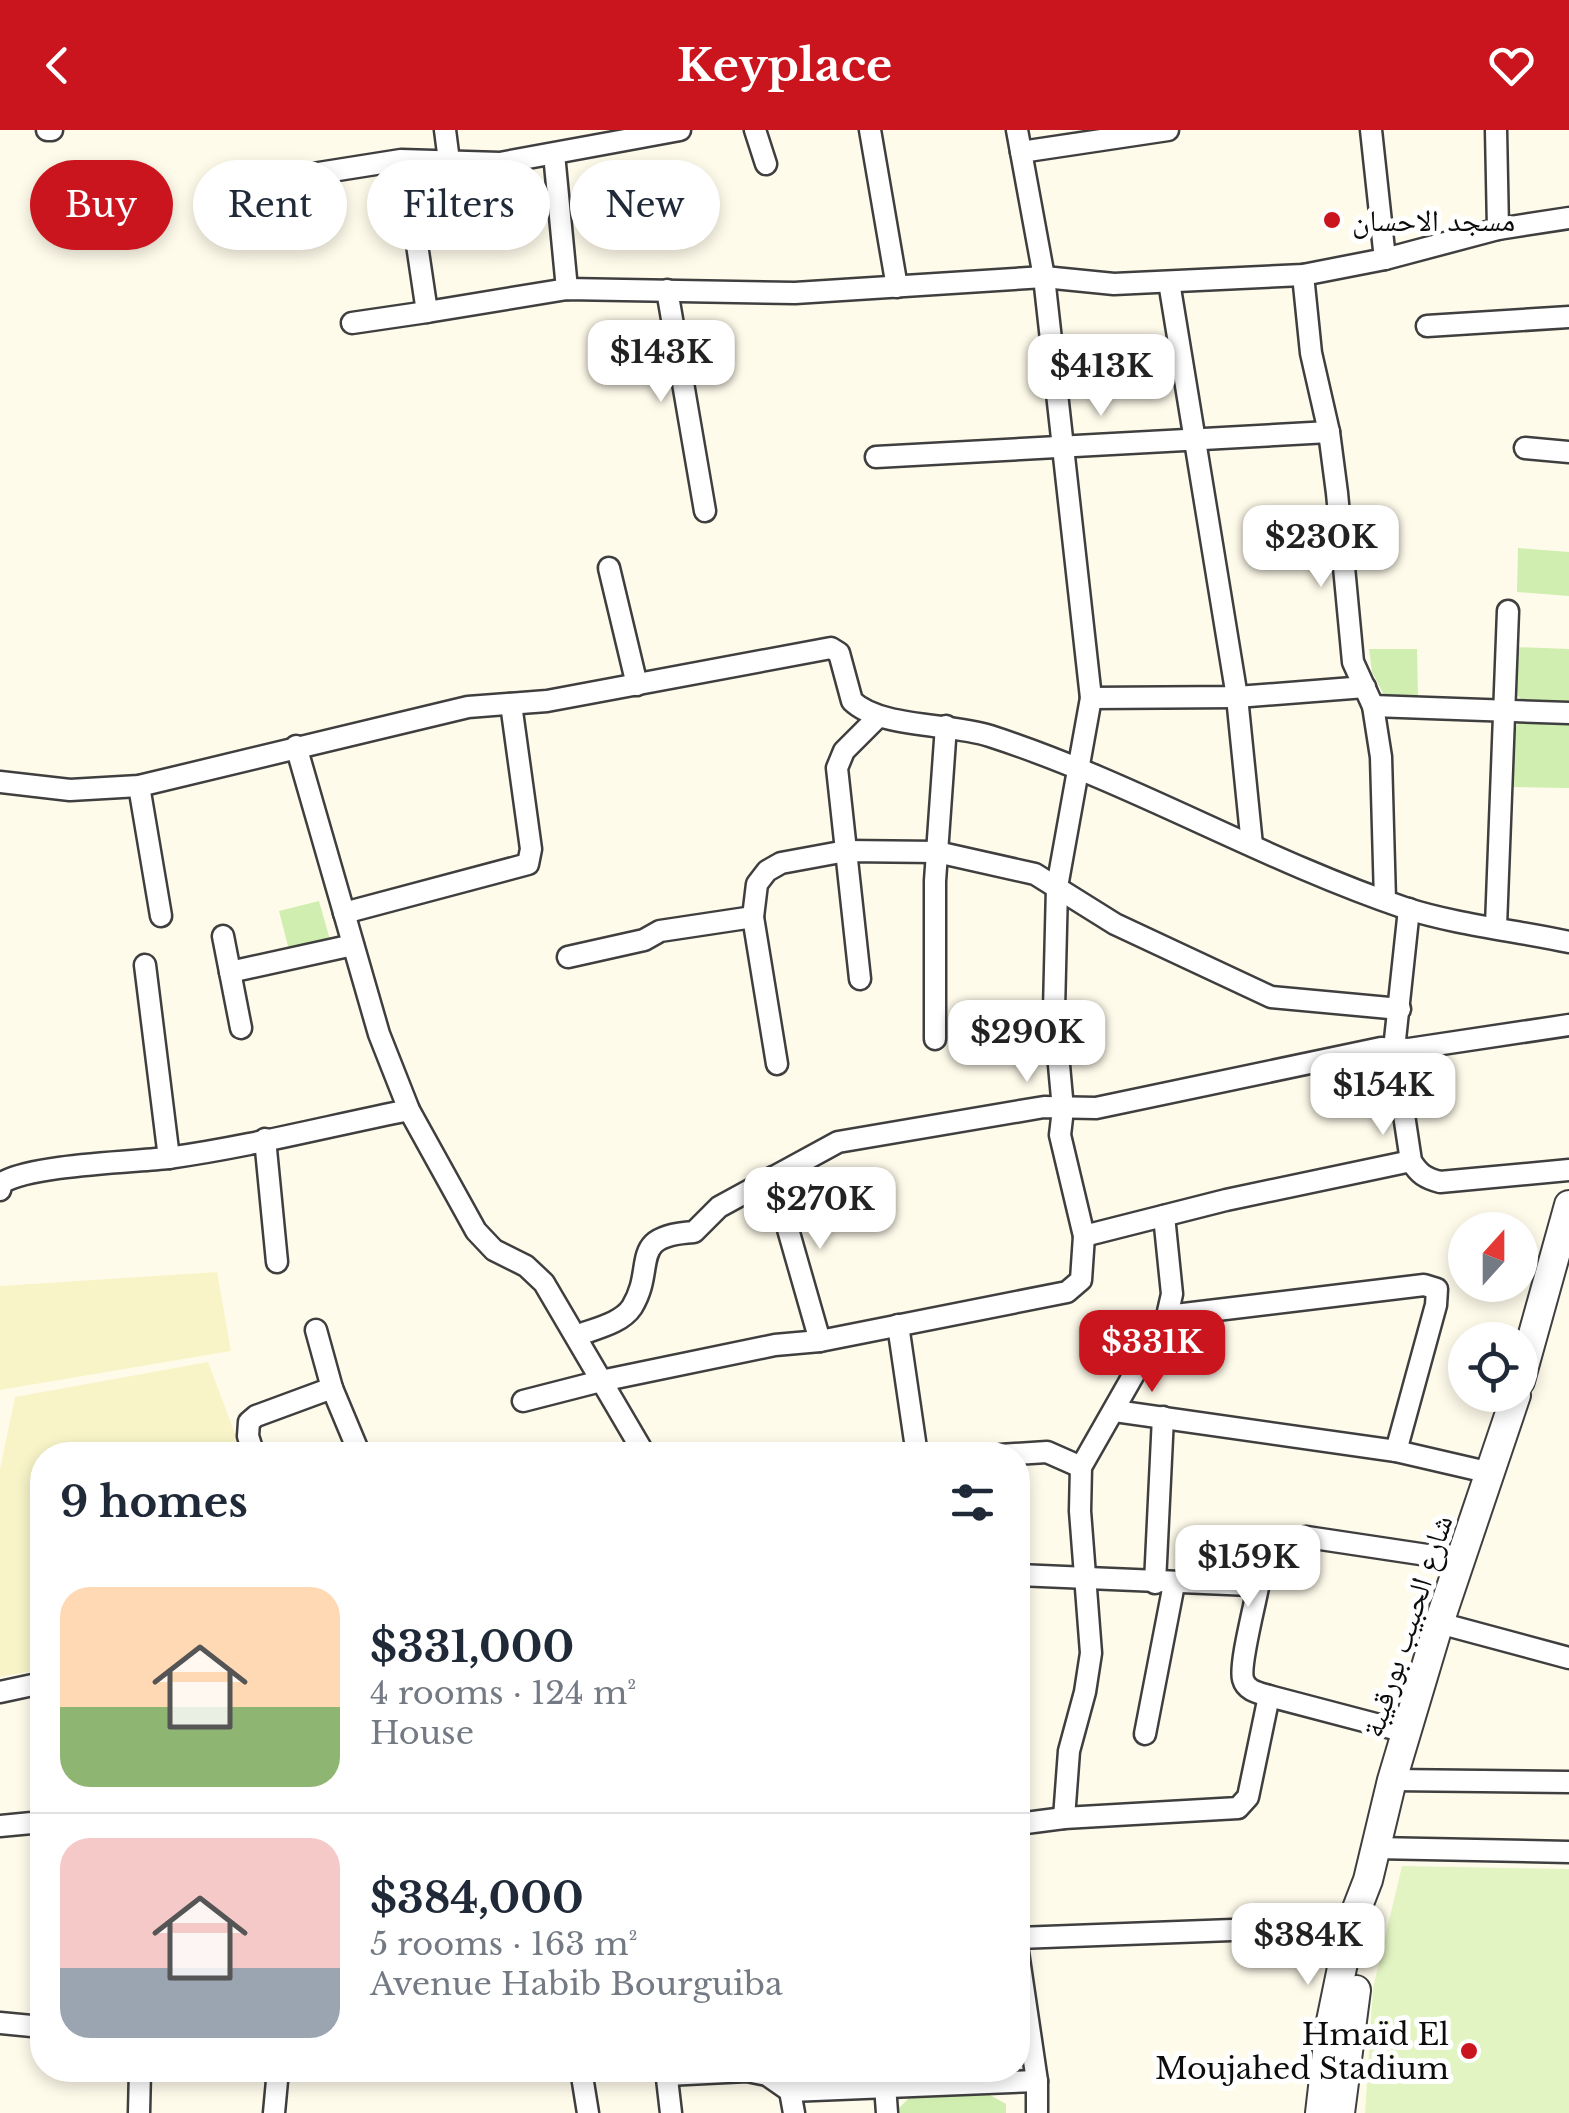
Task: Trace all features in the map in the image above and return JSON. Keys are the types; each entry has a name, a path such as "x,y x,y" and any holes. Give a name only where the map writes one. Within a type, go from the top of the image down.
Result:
{"street":[{"path":"445,130 450,160"},
{"path":"518,160 680,130"},
{"path":"755,130 766,164"},
{"path":"870,130 897,287"},
{"path":"524,1402 602,1381 775,1345 820,1341 1067,1292 1081,1280 1084,1236 1060,1135 1062,1109 1054,1010 1058,887 1091,698 1044,277 1018,130"},
{"path":"1022,152 1122,133 1168,130"},
{"path":"1371,130 1385,259"},
{"path":"1496,130 1498,229"},
{"path":"554,154 568,289"},
{"path":"352,323 568,289 796,293 1044,277 1114,284 1302,275 1385,259 1498,229 1569,218"},
{"path":"418,250 427,312"},
{"path":"1302,275 1311,353 1329,432 1353,662 1369,697 1381,757 1385,900"},
{"path":"1169,282 1237,697 1252,844"},
{"path":"667,290 705,511"},
{"path":"1428,326 1569,318"},
{"path":"876,457 1329,432"},
{"path":"1524,448 1569,452"},
{"path":"609,568 637,685"},
{"path":"1496,926 1508,611"},
{"path":"0,782 70,790 139,786 468,707 637,685 831,648 840,653 852,701 877,718 987,735 1076,768 1409,909 1569,942"},
{"path":"1091,698 1369,697 1504,711 1569,713"},
{"path":"344,913 528,864 532,848 511,704"},
{"path":"860,980 839,760 877,718"},
{"path":"934,1039 937,852 946,726"},
{"path":"296,746 378,1034 408,1110 476,1231 494,1250 526,1266 544,1283 637,1442"},
{"path":"139,786 161,916"},
{"path":"777,1064 754,918 757,884 768,871 782,864 846,851 937,852 1035,874 1115,924 1272,997 1400,1009"},
{"path":"1409,909 1394,1049 1411,1161 1425,1178 1440,1182 1569,1170"},
{"path":"568,957 644,940 660,931 754,918"},
{"path":"223,936 241,1028"},
{"path":"230,972 353,945"},
{"path":"145,965 170,1158"},
{"path":"576,1336 620,1319 632,1307 651,1246 658,1238 668,1233 694,1232 719,1206 838,1142 1044,1107 1096,1108 1381,1048 1569,1025"},
{"path":"0,1190 2,1183 16,1177 98,1163 170,1158 408,1110"},
{"path":"265,1138 277,1262"},
{"path":"1084,1236 1411,1161"},
{"path":"773,1177 820,1341"},
{"path":"1538,1337 1560,1281 1569,1205"},
{"path":"1064,1818 1069,1751 1086,1692 1091,1653 1080,1511 1081,1467 1168,1316 1172,1294 1164,1216"},
{"path":"1168,1316 1424,1284 1436,1288 1436,1305 1396,1450"},
{"path":"898,1326 915,1442"},
{"path":"316,1330 332,1388 355,1442"},
{"path":"250,1442 249,1422 256,1416 332,1388"},
{"path":"1115,1411 1396,1450 1491,1473"},
{"name":"شارع الحبيب بورقيبة","path":"1360,1925 1375,1848 1406,1732 1511,1412"},
{"path":"1145,1734 1164,1584 1163,1418"},
{"path":"1030,1453 1046,1452 1081,1467"},
{"path":"1406,1732 1252,1690 1243,1678 1259,1582 1274,1557 1300,1538 1460,1560"},
{"path":"1030,1576 1164,1584 1259,1582"},
{"path":"1439,1624 1569,1658"},
{"path":"0,1692 30,1686"},
{"path":"1030,1822 1238,1808 1245,1804 1269,1696"},
{"path":"1392,1780 1569,1782"},
{"path":"0,1826 30,1823"},
{"path":"1375,1848 1569,1852"},
{"path":"1030,1938 1360,1925"},
{"path":"1320,2113 1330,2026 1360,1925"},
{"path":"1340,2113 1360,1925"},
{"path":"0,2023 30,2026"},
{"path":"1030,2038 1037,2113"},
{"path":"1030,2081 1036,2081"},
{"path":"139,2113 140,2082"},
{"path":"274,2113 277,2082"},
{"path":"583,2082 588,2113"},
{"path":"667,2082 671,2113"},
{"path":"776,2082 790,2092 998,2082"},
{"path":"885,2085 887,2113"},
{"path":"790,2092 794,2113"}],"shaded area":[{"path":"217,1272 231,1351 0,1390 0,1286"},
{"path":"208,1362 238,1442 30,1442 30,1671 0,1677 0,1469 15,1397"}],"green space":[{"path":"1518,548 1569,552 1569,596 1517,592"},
{"path":"1515,647 1569,649 1569,703 1525,702 1514,693"},
{"path":"1369,649 1417,649 1418,698 1384,695 1372,672"},
{"path":"1569,723 1569,788 1511,787 1513,733 1518,724"},
{"path":"319,901 330,940 289,950 279,911"},
{"name":"Hmaïd El Moujahed Stadium","path":"1402,1866 1569,1869 1569,2113 1365,2113 1373,1988"},
{"path":"988,2094 1006,2104 1006,2113 899,2113 909,2098"}],"place":[{"name":"مسجد الاحسان","path":"1332,220"},
{"name":"Hmaïd El Moujahed Stadium","path":"1469,2051"}]}
